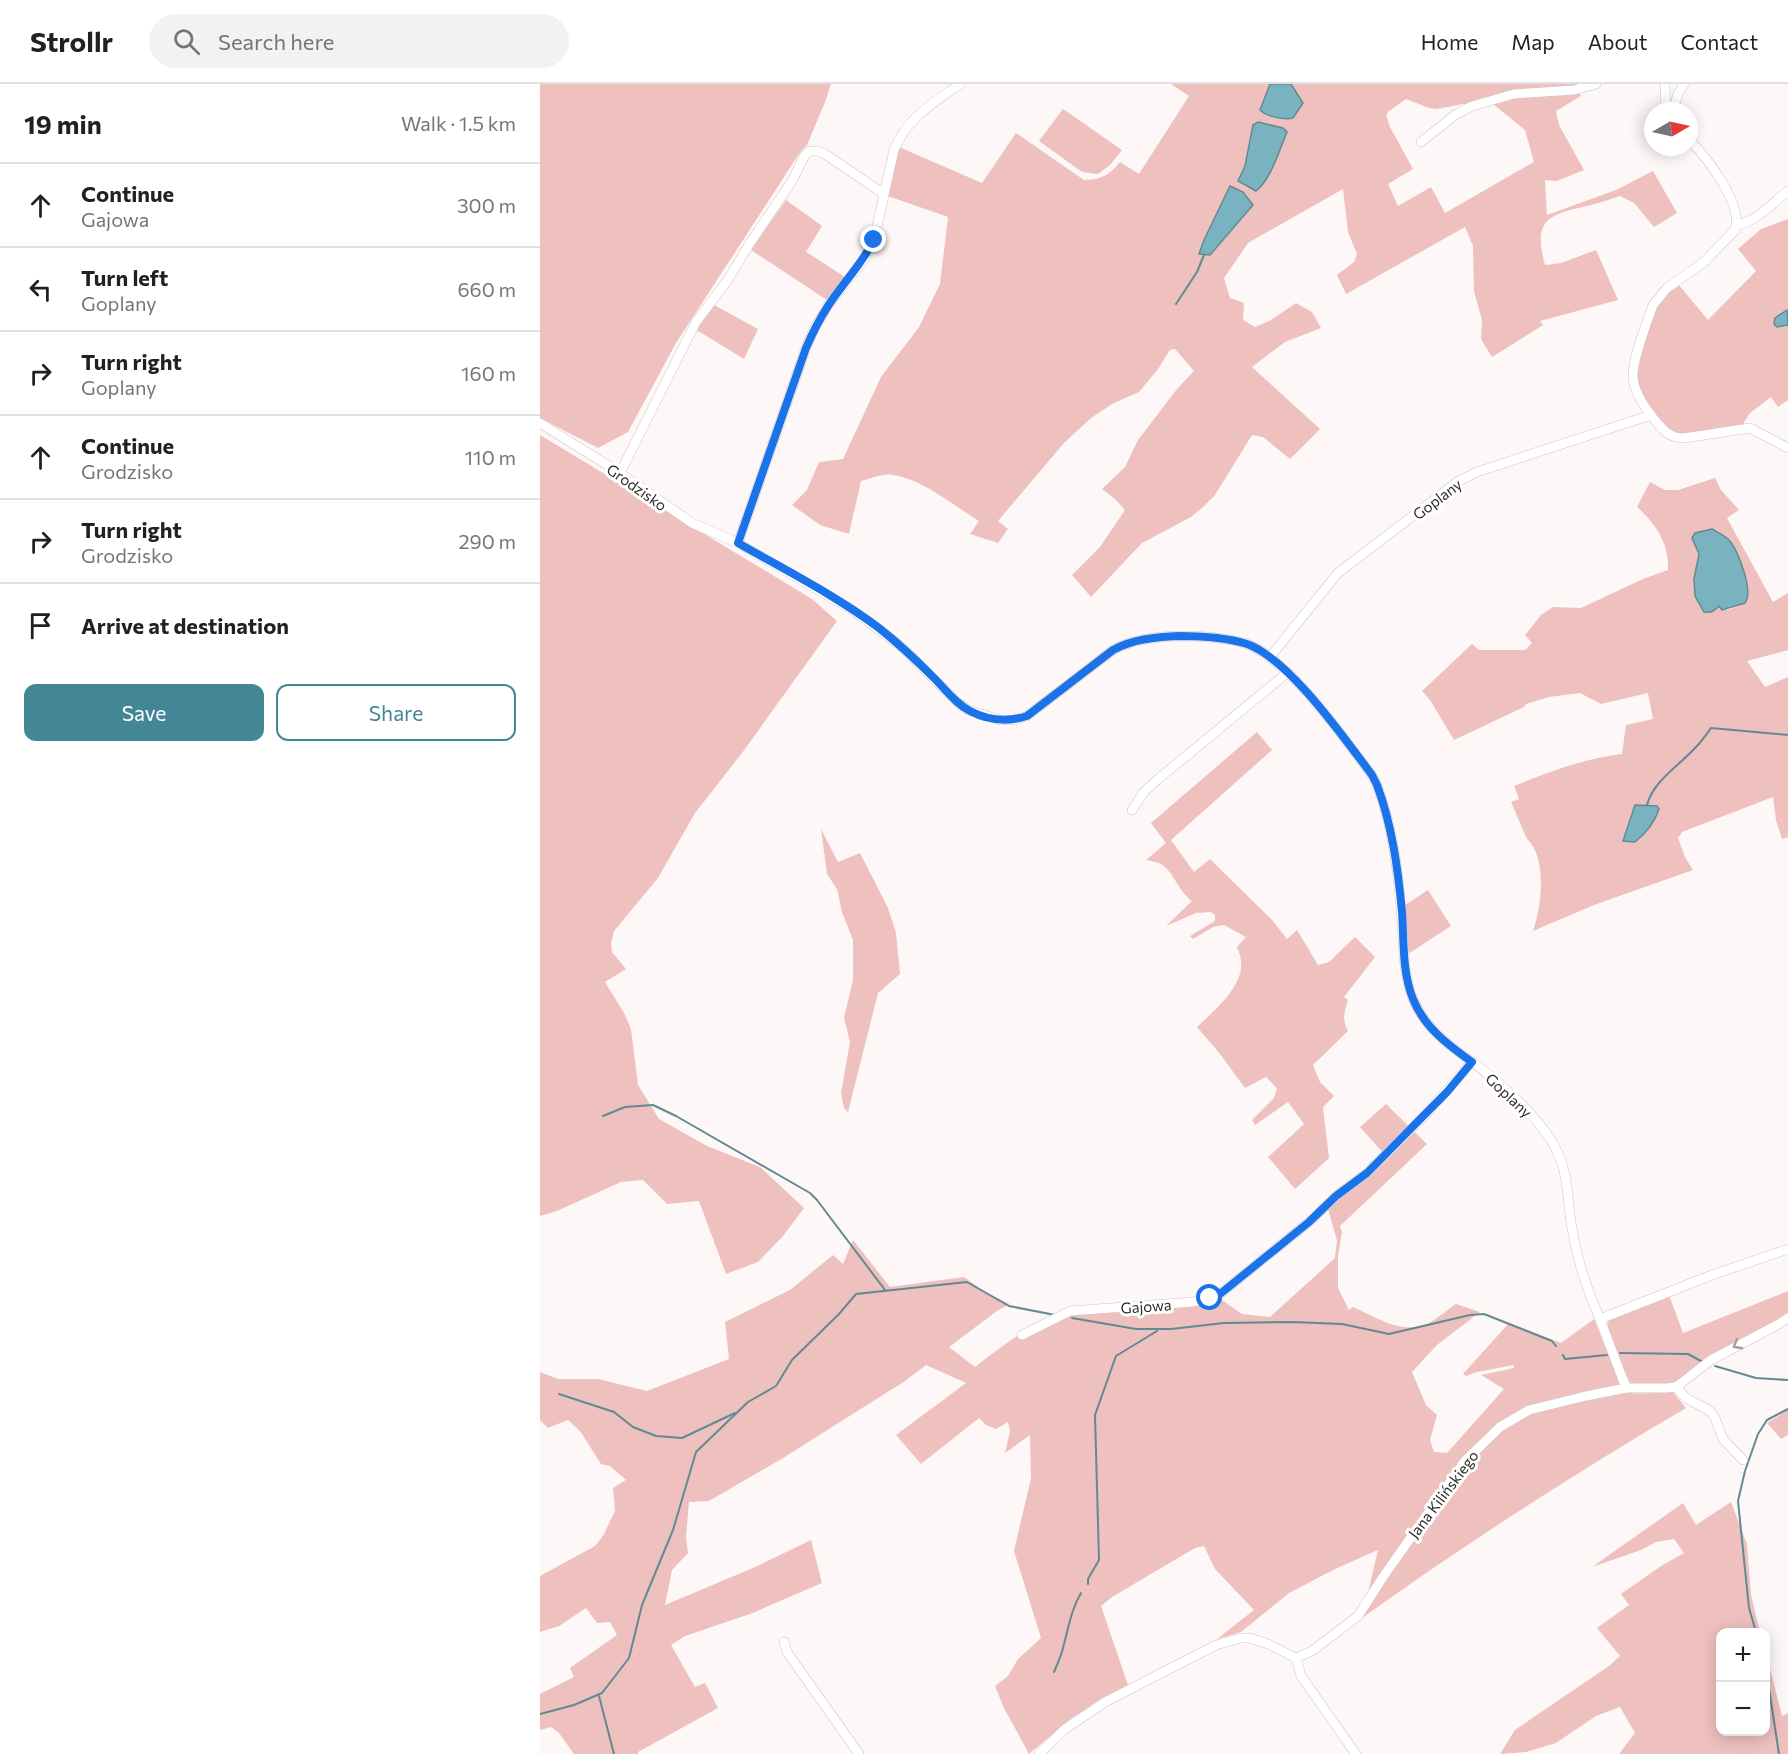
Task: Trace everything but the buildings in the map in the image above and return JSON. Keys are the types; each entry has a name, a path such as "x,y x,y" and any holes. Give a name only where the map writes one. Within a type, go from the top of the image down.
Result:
{"street":[{"path":"738,543 806,348 829,304 865,258 874,240 894,150 900,136 921,111 960,84"},
{"path":"1420,142 1455,115 1472,106 1514,94 1574,90 1596,84"},
{"path":"1665,84 1666,102"},
{"path":"1676,102 1684,84"},
{"path":"1698,150 1713,168 1736,213 1738,224 1721,246 1703,263 1667,288 1653,305 1633,375 1638,393 1664,431 1674,437 1684,438 1750,428 1788,448"},
{"path":"620,473 696,322 731,276 750,243 792,181 805,154 818,151 825,154 884,195"},
{"path":"1738,224 1753,219 1788,191"},
{"name":"Goplany","path":"1270,657 1338,573 1457,482 1477,472 1651,415"},
{"name":"Grodzisko","path":"540,423 620,473 692,524 738,543 851,609"},
{"name":"Goplany","path":"851,609 902,647 962,705 980,715 1000,720 1014,720 1027,716 1113,650 1123,644 1136,641 1182,636 1220,639 1248,645 1270,657 1287,673 1329,718 1377,785 1397,863 1405,961 1413,998 1430,1028 1446,1045 1510,1092 1549,1137 1559,1155 1565,1169 1571,1226 1580,1267 1626,1388"},
{"path":"1132,810 1144,792 1157,780 1287,673"},
{"name":"Gajowa","path":"1022,1335 1070,1311 1193,1302 1220,1294 1309,1222 1336,1196 1367,1173 1433,1107 1472,1062"},
{"path":"1600,1319 1712,1275 1788,1249"},
{"path":"1743,1460 1723,1439 1710,1411 1686,1398 1676,1387 1711,1360 1767,1331 1788,1317"},
{"name":"Jana Kilińskiego","path":"1296,1658 1312,1651 1358,1616 1464,1462 1500,1427 1529,1410 1586,1396 1626,1388 1676,1387"},
{"path":"1039,1754 1065,1730 1105,1702 1216,1645 1241,1638 1250,1638 1268,1644 1296,1658 1301,1676 1356,1754"},
{"path":"784,1642 787,1652 859,1754"}],"shaded area":[{"path":"540,84 831,84 807,145 676,343 628,432 598,448 540,418"},
{"path":"1171,84 1270,84 1260,111 1271,116 1289,119 1293,118 1303,103 1291,84 1589,84 1579,91 1581,96 1556,111 1559,125 1584,170 1557,181 1545,180 1547,215 1616,190 1653,171 1677,213 1654,227 1634,203 1620,196 1570,210 1551,218 1542,231 1545,265 1561,263 1596,250 1618,300 1540,321 1543,325 1492,357 1481,339 1482,320 1474,291 1473,246 1465,227 1346,294 1337,275 1354,262 1357,254 1348,232 1343,189 1248,243 1224,278 1230,298 1244,303 1243,320 1255,327 1271,320 1296,303 1312,312 1321,328 1285,342 1252,367 1320,429 1290,459 1263,437 1252,435 1215,495 1191,517 1142,543 1091,597 1072,575 1100,547 1125,510 1102,489 1125,467 1138,440 1177,389 1194,371 1175,349 1170,350 1139,392 1112,404 1091,418 1064,443 998,521 1008,529 998,543 970,534 979,521 926,487 904,477 881,475 861,481 849,534 820,525 792,505 807,490 819,462 843,459 881,377 919,327 940,284 948,217 888,196 899,147 982,183 1016,133 1084,180 1104,176 1120,162 1139,174 1189,96","holes":["1406,99 1437,109 1463,104 1493,104 1525,130 1534,162 1445,213 1431,187 1398,206 1388,184 1413,169 1390,127 1386,115","1253,125 1287,132 1275,160 1238,181 1245,166","1230,187 1243,192 1252,205 1210,255 1199,254"]},
{"path":"1063,109 1122,150 1110,165 1098,174 1082,172 1039,141"},
{"path":"786,200 822,226 806,252 845,277 827,300 751,250"},
{"path":"1788,219 1788,312 1786,310 1784,327 1788,325 1788,400 1778,407 1771,397 1750,413 1743,424 1685,434 1672,432 1660,423 1636,379 1639,360 1659,302 1678,284 1708,320 1756,271 1738,249 1761,229"},
{"path":"714,305 758,329 744,359 695,329"},
{"path":"540,435 812,599 837,621 742,753 695,813 658,878 614,931 611,943 612,952 626,969 605,982 631,1029 638,1085 659,1119 707,1146 760,1167 804,1208 783,1236 758,1262 726,1274 699,1201 667,1204 643,1180 621,1182 557,1211 540,1216"},
{"path":"1715,478 1721,490 1739,510 1727,518 1773,602 1788,593 1788,650 1747,661 1765,687 1788,677 1788,837 1782,839 1776,820 1773,797 1682,832 1678,838 1693,870 1594,905 1533,931 1539,909 1540,869 1538,857 1527,839 1511,802 1519,799 1514,786 1581,762 1622,754 1626,725 1653,719 1648,693 1601,704 1580,693 1549,697 1526,704 1454,740 1422,691 1472,644 1479,650 1525,650 1532,643 1525,635 1541,615 1553,607 1581,608 1668,570 1664,543 1650,520 1637,507 1650,482 1665,490 1678,490","holes":["1731,541 1742,563 1748,588 1745,603 1728,610 1695,596 1694,579 1699,554"]},
{"path":"1257,732 1272,750 1171,840 1194,872 1210,859 1272,920 1287,939 1297,930 1318,965 1329,962 1355,937 1375,957 1344,997 1348,1000 1344,1016 1348,1031 1313,1065 1320,1082 1334,1096 1323,1107 1329,1158 1295,1189 1268,1157 1304,1124 1288,1102 1255,1125 1252,1120 1274,1098 1277,1088 1266,1077 1245,1088 1197,1027 1219,1006 1238,980 1241,959 1237,947 1246,937 1224,925 1213,927 1193,939 1190,936 1215,921 1215,915 1211,912 1196,913 1166,926 1192,901 1165,867 1146,860 1166,843 1151,823"},
{"path":"821,829 838,862 860,853 888,908 896,933 900,974 878,993 848,1112 844,1108 841,1093 850,1042 844,1018 853,980 853,940 842,912 837,889 827,874"},
{"path":"1428,890 1451,926 1408,954 1405,905"},
{"path":"1386,1104 1427,1144 1340,1226 1342,1232 1338,1256 1338,1288 1349,1310 1353,1307 1380,1320 1400,1326 1419,1326 1429,1323 1456,1304 1480,1312 1437,1345 1412,1372 1426,1405 1437,1415 1430,1440 1434,1452 1447,1453 1504,1389 1481,1375 1514,1368 1514,1365 1466,1376 1463,1374 1509,1323 1561,1343 1594,1319 1623,1391 1640,1394 1673,1392 1686,1408 1522,1509 1362,1618 1378,1550 1289,1593 1241,1632 1217,1639 1254,1610 1215,1569 1204,1546 1195,1548 1112,1597 1101,1606 1128,1685 1073,1717 1029,1754 995,1686 1008,1676 1018,1659 1041,1638 1014,1551 1031,1478 1030,1435 1005,1453 1010,1431 1008,1422 996,1429 986,1425 979,1418 921,1464 896,1435 966,1383 926,1365 905,1381 783,1458 709,1501 689,1502 686,1537 688,1553 672,1570 665,1605 753,1568 811,1540 822,1583 750,1614 685,1636 671,1645 695,1687 705,1683 718,1708 638,1754 574,1754 559,1733 551,1727 540,1730 540,1694 574,1677 570,1668 617,1635 610,1622 597,1623 586,1608 559,1626 540,1632 540,1576 595,1546 603,1536 615,1511 613,1488 626,1480 610,1466 601,1464 580,1431 568,1420 548,1428 540,1420 540,1372 558,1379 598,1379 647,1391 729,1359 725,1322 790,1290 833,1255 843,1264 853,1240 890,1287 964,1277 985,1292 1010,1304 949,1347 975,1367 1042,1320 1071,1307 1083,1305 1083,1312 1219,1298 1242,1314 1270,1317 1335,1258 1337,1240 1327,1206 1386,1156 1360,1127"},
{"path":"1788,1291 1788,1314 1705,1358 1677,1381 1667,1385 1637,1386 1630,1383 1606,1327 1610,1318 1669,1295 1683,1333"},
{"path":"1788,1410 1788,1435 1781,1439 1767,1423"},
{"path":"1731,1502 1747,1544 1751,1595 1759,1628 1716,1628 1716,1736 1770,1736 1770,1669 1782,1716 1788,1713 1788,1754 1619,1754 1635,1733 1620,1707 1596,1716 1556,1743 1526,1752 1500,1754 1515,1730 1609,1666 1620,1656 1597,1628 1629,1605 1621,1594 1684,1553 1674,1539 1656,1542 1641,1550 1592,1567 1683,1503 1696,1525"}],"water":[{"path":"1270,84 1291,84 1303,103 1293,118 1276,117 1260,110"},
{"path":"1258,122 1283,128 1287,132 1266,180 1256,191 1238,181 1245,166 1253,125"},
{"path":"1230,186 1243,192 1253,205 1210,255 1199,254 1204,240"},
{"path":"1787,310 1788,325 1777,327 1774,324 1775,318"},
{"path":"1712,529 1723,535 1733,545 1744,571 1748,590 1745,603 1722,610 1719,606 1713,611 1704,612 1695,596 1694,579 1699,554 1692,538 1695,533"},
{"path":"1635,805 1657,806 1659,809 1653,823 1639,839 1635,842 1623,841"}],"waterway":[{"path":"1176,304 1197,272 1204,255"},
{"path":"1647,805 1655,788 1698,745 1711,728 1788,735"},
{"path":"603,1116 625,1107 653,1105 810,1193 885,1290"},
{"path":"540,1714 574,1705 602,1693 629,1658 642,1605 673,1530 696,1452 748,1402 776,1386 792,1360 856,1294 967,1282 1009,1306 1055,1315"},
{"path":"1072,1318 1136,1329 1171,1329 1224,1323 1292,1322 1342,1324 1389,1334 1470,1315 1484,1314 1552,1341 1556,1346"},
{"path":"1088,1584 1088,1579 1099,1560 1095,1415 1116,1356 1157,1331"},
{"path":"1620,1353 1688,1354 1701,1361"},
{"path":"1563,1355 1565,1359 1607,1355"},
{"path":"1715,1366 1756,1378 1788,1380"},
{"path":"559,1394 614,1412 633,1427 656,1436 682,1438 735,1413"},
{"path":"1755,1628 1749,1608 1738,1501 1745,1471 1758,1434 1767,1420 1788,1409"},
{"path":"1054,1672 1081,1593"},
{"path":"1768,1682 1779,1754"},
{"path":"599,1696 614,1754"}],"route":[{"path":"874,240 865,258 829,304 815,327 738,543 851,609 878,628 902,647 956,701 969,710 1000,720 1014,720 1027,716 1123,644 1160,637 1204,637 1248,645 1270,657 1329,718 1377,785 1397,863 1405,961 1413,998 1430,1028 1446,1045 1472,1062 1426,1114 1354,1185 1336,1196 1309,1222 1220,1294 1210,1298"}]}
